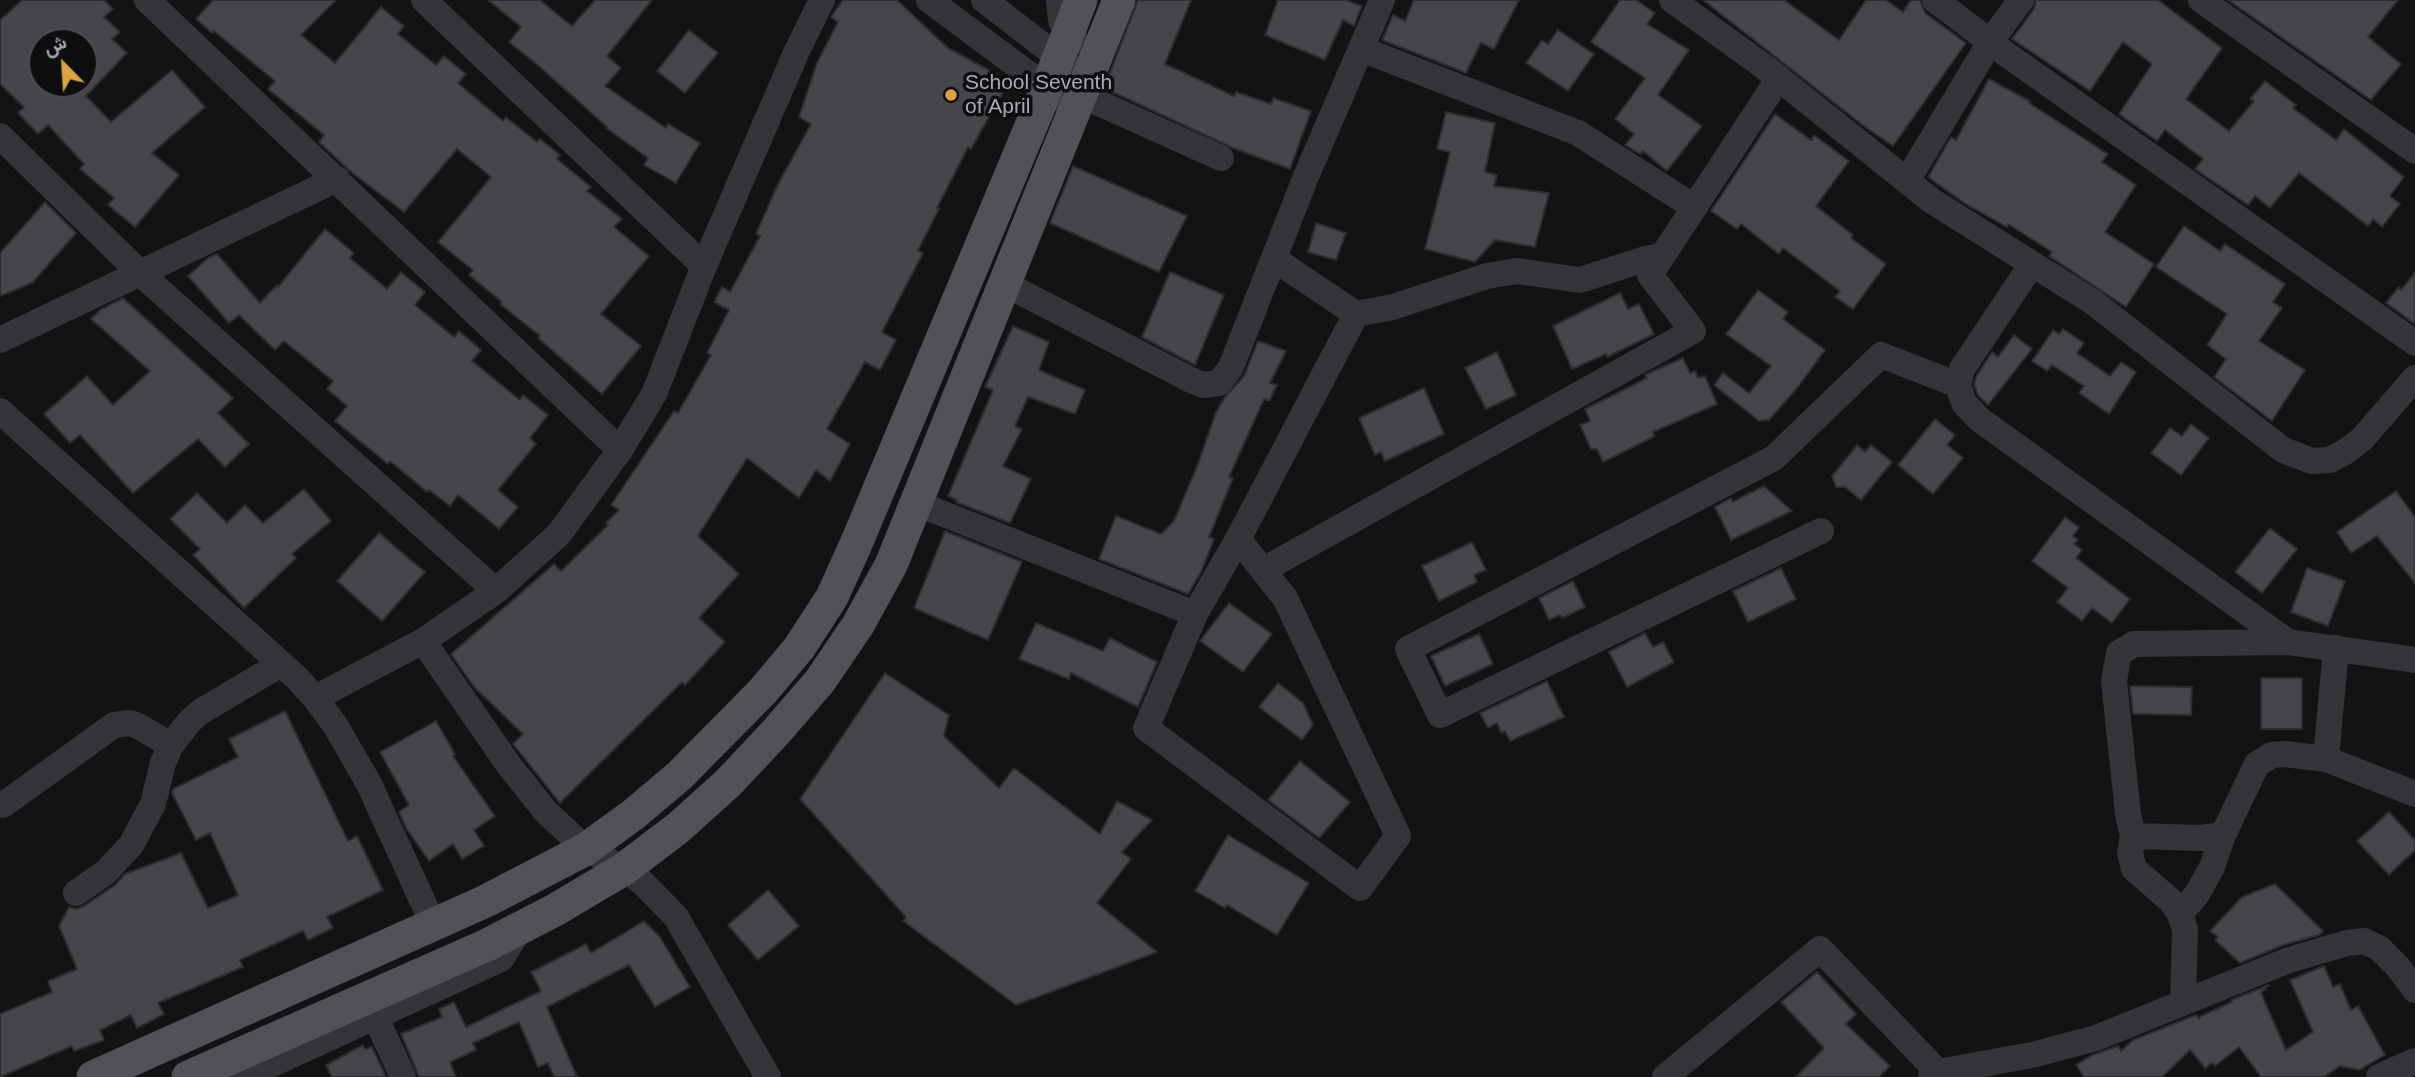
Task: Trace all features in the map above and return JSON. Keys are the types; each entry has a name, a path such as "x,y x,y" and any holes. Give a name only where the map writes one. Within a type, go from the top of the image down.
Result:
{"main road":[{"path":"188,1077 520,929 624,869 678,828 729,783 820,681 858,625 891,565 1119,0"},
{"path":"93,1077 433,926 586,849 643,807 722,735 799,648 832,597 856,544 1060,27"}],"street":[{"path":"148,0 620,450"},
{"path":"424,0 704,266"},
{"path":"315,698 422,641 496,591 559,534 620,450 654,394 704,266 796,52 822,0"},
{"path":"929,0 1060,27"},
{"path":"984,0 1060,27 1085,85 1221,158"},
{"path":"1005,284 1203,385 1219,383 1231,367 1382,0"},
{"path":"1672,0 1779,78 1933,201 2094,302 2283,450 2312,461 2329,460 2345,453 2362,439 2415,379"},
{"path":"1935,0 2415,343"},
{"path":"1907,181 1990,41 2021,0"},
{"path":"2201,0 2415,152"},
{"path":"1060,27 1085,85"},
{"path":"1361,49 1578,133 1694,207"},
{"path":"1263,570 1693,331 1650,275 1779,78"},
{"path":"0,136 141,274 496,591"},
{"path":"0,340 337,179"},
{"path":"1274,259 1356,314 1393,307 1487,276 1517,271 1580,280 1662,256"},
{"path":"2032,264 1962,369 1958,385 1964,402 1979,419 2288,642"},
{"path":"1238,539 1285,598 1398,836 1360,888 1146,728 1195,614 1238,539 1356,314"},
{"path":"1821,531 1440,715 1409,649 1774,458 1881,355 1958,385"},
{"path":"0,411 281,664 315,698 335,725 368,782 433,926"},
{"path":"916,503 1195,614"},
{"path":"422,641 546,812 586,849 624,869 661,899 676,917 768,1077"},
{"path":"2183,1002 2185,930 2180,914 2170,900 2134,869 2130,853 2133,836 2128,814 2114,681 2119,653 2134,644 2288,642 2415,660"},
{"path":"2326,759 2336,648"},
{"path":"76,893 106,872 131,845 153,804 163,763 171,745 189,722 200,712 281,664"},
{"path":"3,805 114,725 130,723 171,745"},
{"path":"2180,914 2197,894 2212,867 2223,835 2256,764 2272,755 2326,759 2415,794"},
{"path":"2133,836 2201,838 2223,835"},
{"path":"244,1077 501,959 520,929"},
{"path":"1665,1077 1820,949 1949,1073 2028,1066 2290,960 2347,943 2364,942 2379,948 2411,977"},
{"path":"376,1018 403,1077"},
{"path":"2379,1077 2415,1061"}],"building":[{"path":"22,0 104,0 113,9 104,17 120,32 112,39 127,53 98,83 98,28 28,28 28,98 88,98 111,122 172,70 205,107 152,153 179,175 135,227 108,205 114,198 80,169 84,164 48,125 38,134 18,113 24,107 0,84 0,20"},
{"path":"213,0 336,0 301,35 335,63 381,7 404,26 398,34 436,65 444,56 466,74 458,83 503,121 506,117 537,142 540,139 560,155 557,159 591,187 587,191 622,219 614,227 649,256 601,314 641,346 602,394 538,338 540,336 500,304 502,302 469,275 473,270 438,242 491,177 457,149 404,212 351,172 319,142 324,135 268,89 275,81 196,19"},
{"path":"488,0 540,0 572,26 595,0 652,0 607,56 621,68 605,86 666,128 668,124 700,143 676,183 644,165 648,158 606,128 509,42 521,27"},
{"path":"843,0 897,0 948,48 998,75 1003,85 1002,94 971,149 968,147 937,208 939,209 918,250 923,253 882,332 896,340 880,370 865,362 827,429 850,444 830,481 816,470 799,498 747,458 698,536 739,574 699,618 725,642 685,685 682,682 560,803 513,744 523,734 474,687 451,654 554,564 561,571 608,525 606,523 619,510 611,505 674,411 678,413 711,355 707,353 729,310 714,302 722,287 730,292 760,236 756,234 777,186 811,124 799,117 817,63 838,22 831,17"},
{"path":"1138,0 1191,0 1165,64 1234,96 1236,92 1271,104 1273,98 1311,111 1290,169 1233,148 1104,88"},
{"path":"1278,0 1346,0 1362,6 1354,26 1343,20 1325,60 1265,35"},
{"path":"1414,0 1519,0 1494,49 1481,43 1466,73 1382,40 1393,15 1405,21"},
{"path":"1620,0 1636,0 1655,13 1647,24 1689,50 1658,95 1702,126 1667,171 1643,151 1640,154 1625,145 1634,134 1615,119 1645,78 1591,42"},
{"path":"1703,0 1784,0 1839,40 1866,0 1886,0 1903,12 1911,0 1920,0 1925,13 1966,43 1893,146"},
{"path":"2036,0 2158,0 2222,48 2186,99 2229,131 2254,101 2250,99 2265,81 2296,105 2293,108 2336,140 2344,129 2404,177 2390,196 2400,204 2382,227 2373,219 2368,226 2299,173 2270,208 2255,196 2248,205 2195,169 2203,159 2165,130 2157,141 2119,114 2152,64 2123,42 2090,91 2012,39 2034,9"},
{"path":"2228,0 2398,0 2368,37 2401,64 2371,100"},
{"path":"689,30 718,53 685,93 657,71"},
{"path":"1558,30 1594,54 1568,91 1526,63 1542,40 1548,44"},
{"path":"1989,79 2030,101 2029,103 2108,154 2102,162 2136,185 2105,232 2154,264 2126,307 2049,256 2052,252 2008,224 2007,227 1964,203 1928,177 1951,137 1956,140"},
{"path":"1446,112 1495,123 1485,172 1497,175 1494,186 1549,193 1535,247 1495,240 1475,262 1425,249 1450,152 1437,149"},
{"path":"1775,114 1811,140 1814,135 1849,161 1816,206 1853,235 1851,238 1886,264 1853,309 1835,297 1840,291 1783,248 1779,254 1741,224 1737,229 1711,211"},
{"path":"1073,166 1187,216 1159,272 1050,223"},
{"path":"45,202 76,233 32,283 0,296 0,253"},
{"path":"1316,223 1346,233 1336,260 1308,252"},
{"path":"2184,226 2220,251 2225,244 2285,284 2273,302 2282,308 2259,341 2305,370 2272,421 2214,377 2226,359 2207,345 2227,314 2156,267"},
{"path":"325,229 354,253 350,258 387,289 401,272 425,292 415,305 454,337 459,331 481,350 472,361 520,400 523,395 548,415 530,438 536,444 498,490 518,507 499,529 458,495 450,506 429,490 427,492 335,421 347,406 327,389 333,381 284,341 275,350 239,315 229,323 188,276 208,258 217,254 260,303 277,285 278,287"},
{"path":"1170,272 1224,295 1195,365 1142,337"},
{"path":"2415,273 2415,324 2386,303"},
{"path":"1758,290 1788,312 1783,319 1825,350 1769,420 1759,421 1714,385 1723,373 1749,393 1771,366 1726,334"},
{"path":"1620,293 1628,309 1639,304 1654,334 1607,357 1606,354 1572,369 1553,326"},
{"path":"123,298 233,398 218,413 249,444 225,467 198,439 133,493 80,435 70,443 44,414 87,376 113,405 150,371 91,319 100,310"},
{"path":"1013,326 1049,342 1039,370 1085,390 1075,414 1028,397 1015,426 1022,429 1003,466 1031,479 1010,523 956,502 957,500 948,496 993,390 985,387"},
{"path":"2063,329 2084,343 2077,353 2110,376 2121,362 2136,372 2109,414 2079,393 2084,386 2052,365 2047,371 2032,361 2053,330 2059,334"},
{"path":"2014,335 2032,349 1988,405 1978,395 1974,384 1977,375 1992,352 1998,357"},
{"path":"1258,341 1286,351 1270,383 1277,385 1269,401 1264,399 1229,477 1233,478 1209,537 1214,539 1201,572 1188,594 1099,559 1116,516 1161,534 1174,521 1216,412 1225,397 1244,376"},
{"path":"1497,352 1516,395 1486,409 1465,368"},
{"path":"1683,358 1690,373 1695,371 1698,378 1705,376 1717,404 1653,432 1655,436 1603,462 1597,449 1591,449 1580,425 1590,421 1585,409 1647,378 1645,375"},
{"path":"1424,388 1444,434 1385,461 1381,452 1375,455 1359,418"},
{"path":"1935,419 1955,435 1947,445 1963,458 1933,494 1898,465"},
{"path":"2191,424 2209,438 2181,475 2151,453 2170,428 2182,436"},
{"path":"1857,445 1865,452 1871,445 1892,462 1861,500 1845,487 1836,487 1832,476"},
{"path":"1764,486 1792,511 1731,540 1715,507 1731,498 1732,502"},
{"path":"304,489 331,521 292,554 296,558 244,608 193,555 200,549 170,519 197,493 227,523 245,505 263,523"},
{"path":"2396,491 2415,517 2415,583 2377,536 2351,553 2337,532"},
{"path":"2065,517 2079,527 2073,536 2078,540 2074,544 2082,550 2076,558 2130,599 2112,623 2092,608 2082,621 2057,602 2068,588 2032,561"},
{"path":"2270,528 2297,549 2262,593 2235,572"},
{"path":"945,531 1022,562 988,640 914,608"},
{"path":"379,533 425,572 382,621 337,581"},
{"path":"1472,542 1486,570 1474,575 1477,582 1439,601 1422,566"},
{"path":"1781,568 1796,599 1748,622 1733,591"},
{"path":"2307,568 2345,581 2328,626 2291,612"},
{"path":"1573,581 1585,607 1562,618 1560,615 1549,620 1539,598"},
{"path":"1229,603 1272,634 1243,672 1200,641"},
{"path":"1036,623 1103,651 1110,638 1157,662 1138,707 1071,673 1069,679 1019,659"},
{"path":"1645,633 1653,647 1663,642 1674,662 1627,687 1609,652"},
{"path":"1479,634 1493,664 1445,686 1431,656"},
{"path":"885,673 949,715 944,736 999,788 1014,768 1100,834 1117,801 1152,820 1122,852 1131,859 1097,903 1157,952 1016,1005 903,921 906,917 800,799"},
{"path":"2261,678 2302,678 2302,729 2261,729"},
{"path":"1547,681 1564,717 1510,741 1505,731 1501,733 1497,723 1488,728 1480,713"},
{"path":"1278,683 1303,703 1313,725 1302,740 1259,707"},
{"path":"2130,686 2192,687 2191,715 2133,714"},
{"path":"285,711 348,841 357,836 383,890 327,917 333,928 308,940 303,931 240,960 243,967 158,1003 164,1014 137,1028 131,1015 100,1030 104,1040 74,1051 72,1046 0,1077 0,1014 52,992 48,981 77,969 59,926 69,907 77,909 84,906 115,885 125,874 181,853 208,908 238,895 210,833 196,840 172,793 173,789 238,757 229,739"},
{"path":"436,721 455,754 453,756 495,816 474,830 484,846 462,859 453,844 429,861 406,828 399,812 409,805 380,752"},
{"path":"1300,761 1350,802 1319,838 1268,800"},
{"path":"2389,812 2415,840 2415,850 2389,875 2357,841"},
{"path":"1228,835 1309,883 1277,935 1227,905 1225,908 1195,891"},
{"path":"2275,884 2323,931 2319,935 2283,945 2240,963 2215,940 2218,937 2210,931 2242,897"},
{"path":"768,890 799,926 758,960 728,925"},
{"path":"644,921 660,937 690,987 655,1007 629,965 547,1007 577,1077 554,1077 548,1063 538,1067 519,1022 473,1043 476,1050 450,1062 456,1077 419,1077 401,1034 442,1017 439,1009 454,1002 466,1027 541,991 531,972 586,944 591,953"},
{"path":"2324,966 2333,987 2340,984 2351,1010 2358,1006 2385,1055 2359,1070 2340,1066 2324,1077 2261,1077 2239,1047 2215,1066 2212,1063 2205,1068 2190,1050 2162,1077 2084,1077 2076,1065 2092,1055 2118,1046 2121,1051 2133,1040 2196,1015 2199,1019 2232,1002 2231,1000 2269,985 2261,993 2286,1050 2313,1032 2290,980"},
{"path":"1817,972 1856,1014 1846,1024 1890,1066 1879,1077 1796,1077 1824,1048 1781,1002"},
{"path":"363,1045 365,1049 372,1047 386,1077 332,1077 326,1065"}],"place":[{"name":"School Seventh of April","path":"951,95"}]}
